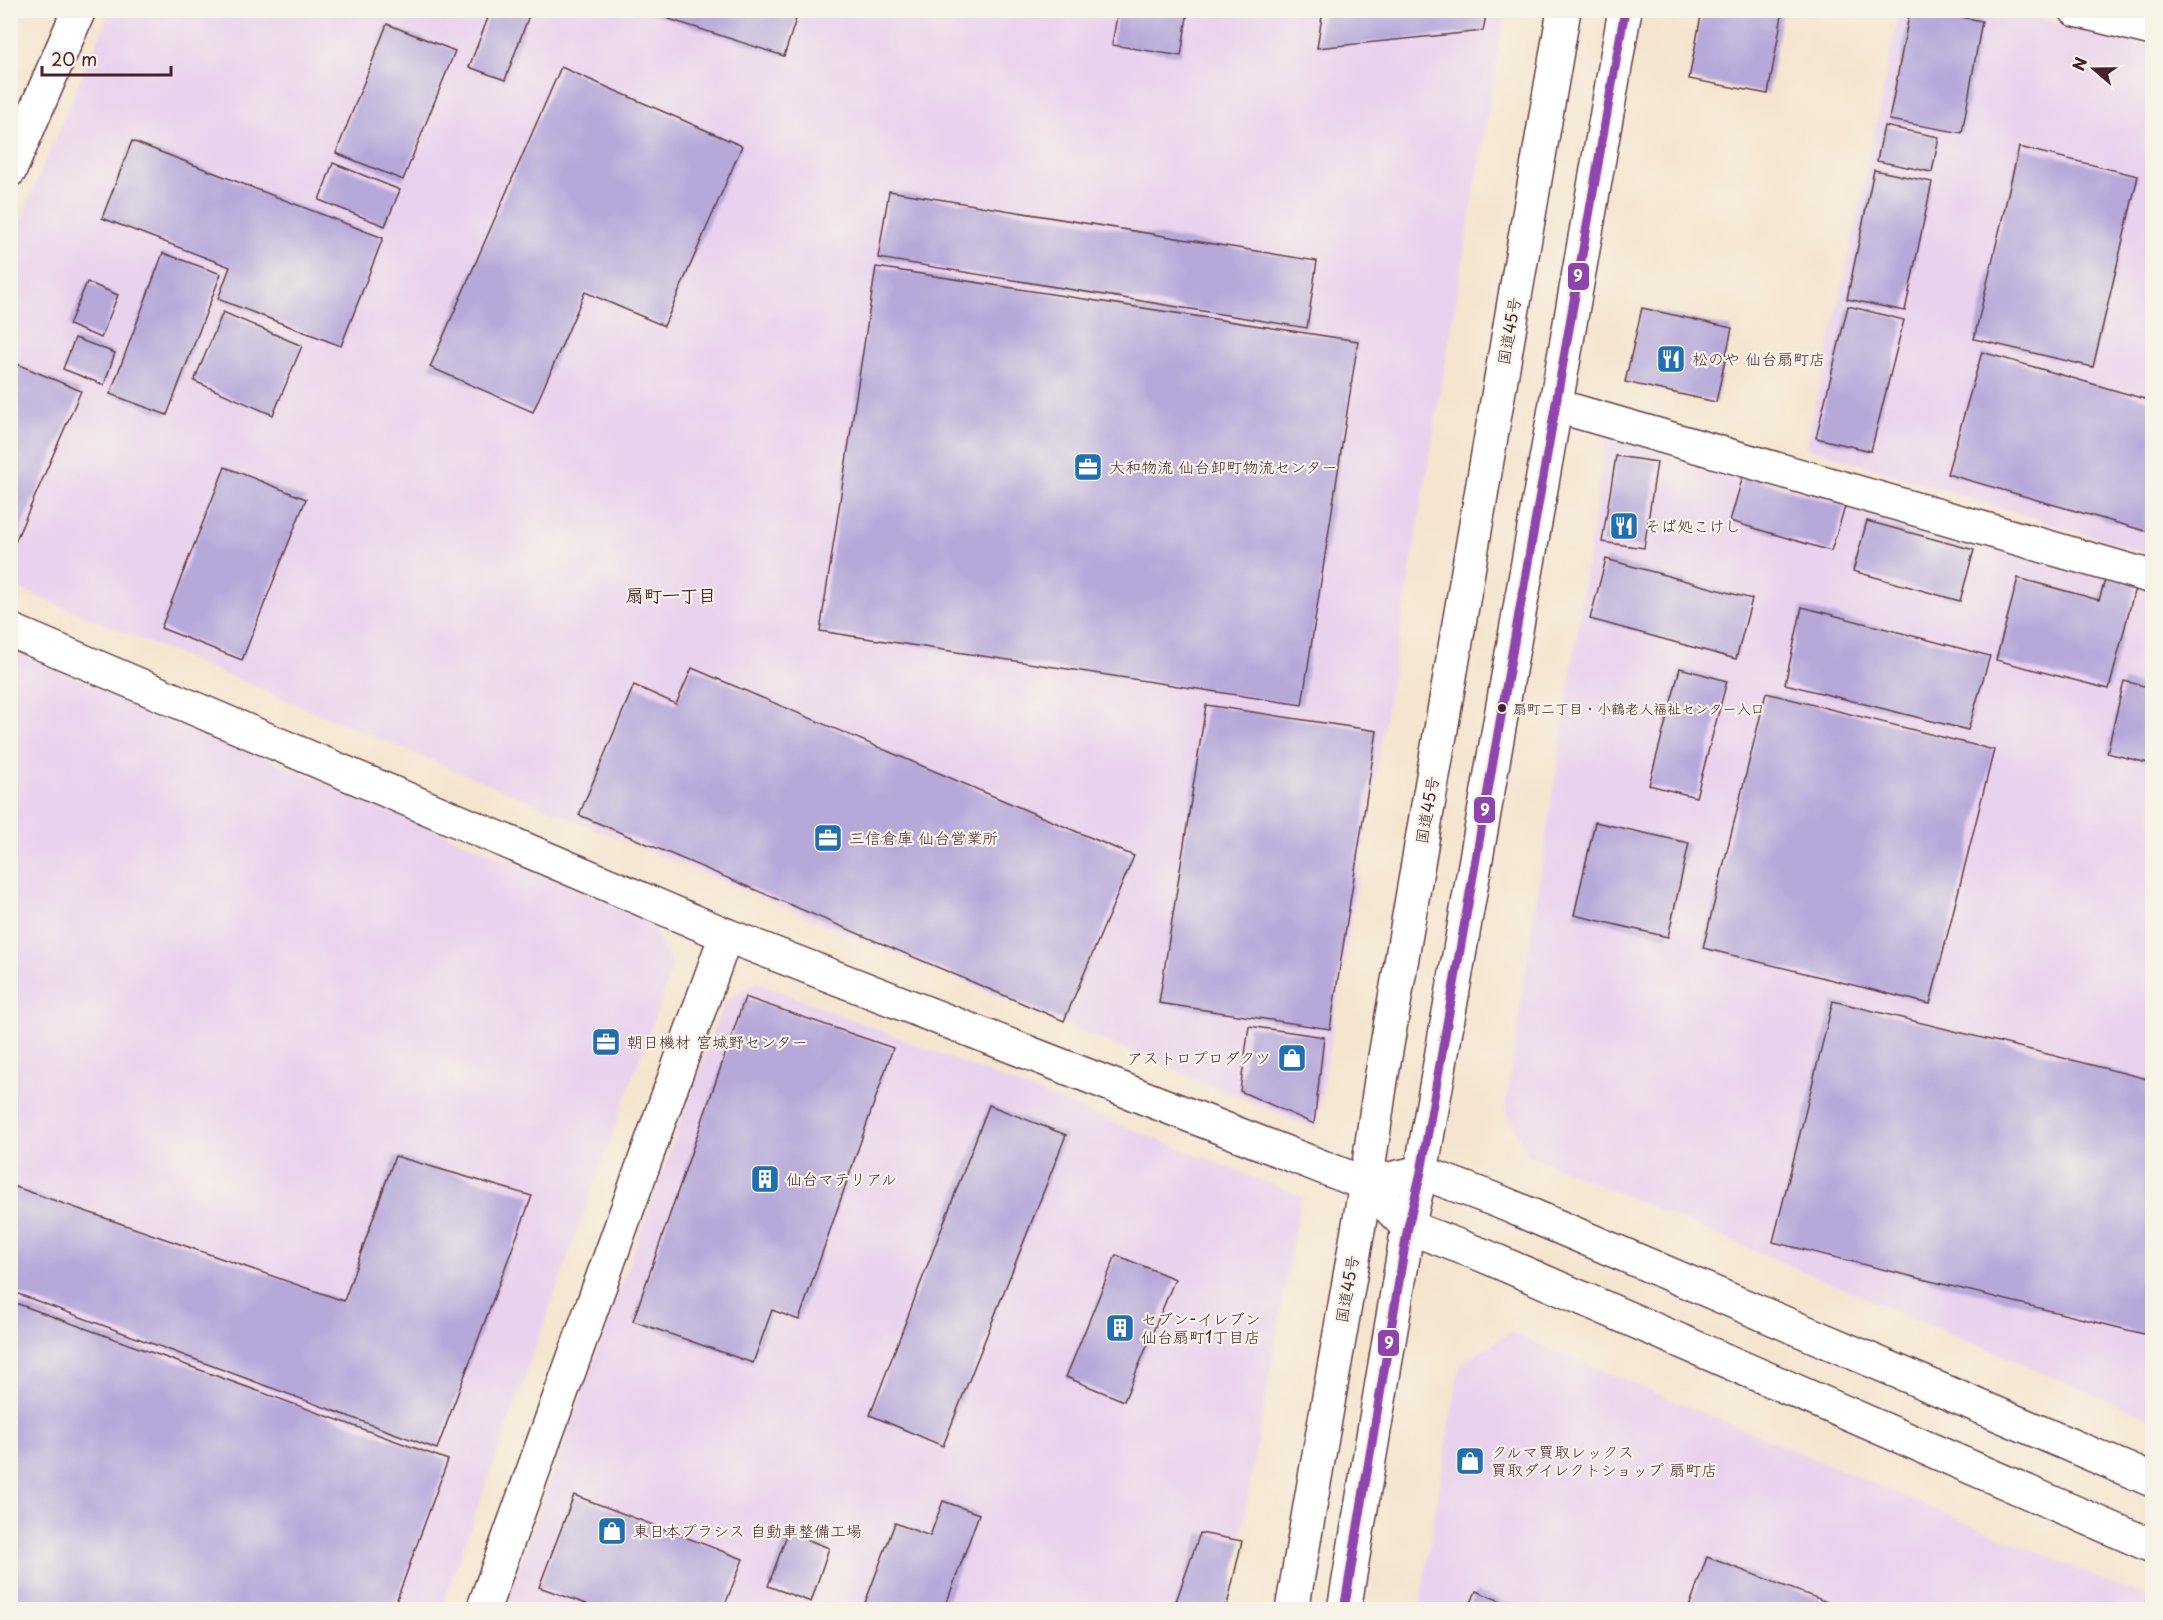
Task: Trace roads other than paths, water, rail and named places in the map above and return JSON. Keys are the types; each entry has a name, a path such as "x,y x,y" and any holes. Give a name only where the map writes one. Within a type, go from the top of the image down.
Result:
{"main road":[{"path":"10,170 79,10"},
{"name":"国道45号","path":"1292,1610 1564,10"},
{"path":"1344,1610 1408,1227 1421,1172 1625,10"},
{"path":"2076,10 2152,28"},
{"path":"1557,406 2152,577"},
{"path":"10,630 726,935 1366,1184 1408,1227 1485,1256 2152,1546"},
{"path":"483,1610 726,935"},
{"path":"1366,1184 1421,1172 1520,1210 2152,1480"}],"place":[{"name":"松のや 仙台扇町店","path":"1671,359"},
{"name":"大和物流 仙台卸町物流センター","path":"1088,467"},
{"name":"そば処こけし","path":"1624,526"},
{"name":"扇町二丁目・小鶴老人福祉センター入口","path":"1502,708"},
{"name":"三信倉庫 仙台営業所","path":"828,838"},
{"name":"朝日機材 宮城野センター","path":"606,1042"},
{"name":"アストロプロダクツ","path":"1292,1058"},
{"name":"仙台マテリアル","path":"765,1179"},
{"name":"セブン-イレブン 仙台扇町1丁目店","path":"1120,1328"},
{"name":"クルマ買取レックス 買取ダイレクトショップ 扇町店","path":"1470,1461"},
{"name":"東日本プラシス 自動車整備工場","path":"612,1531"}],"district":[{"name":"扇町一丁目","path":"671,596"}]}
